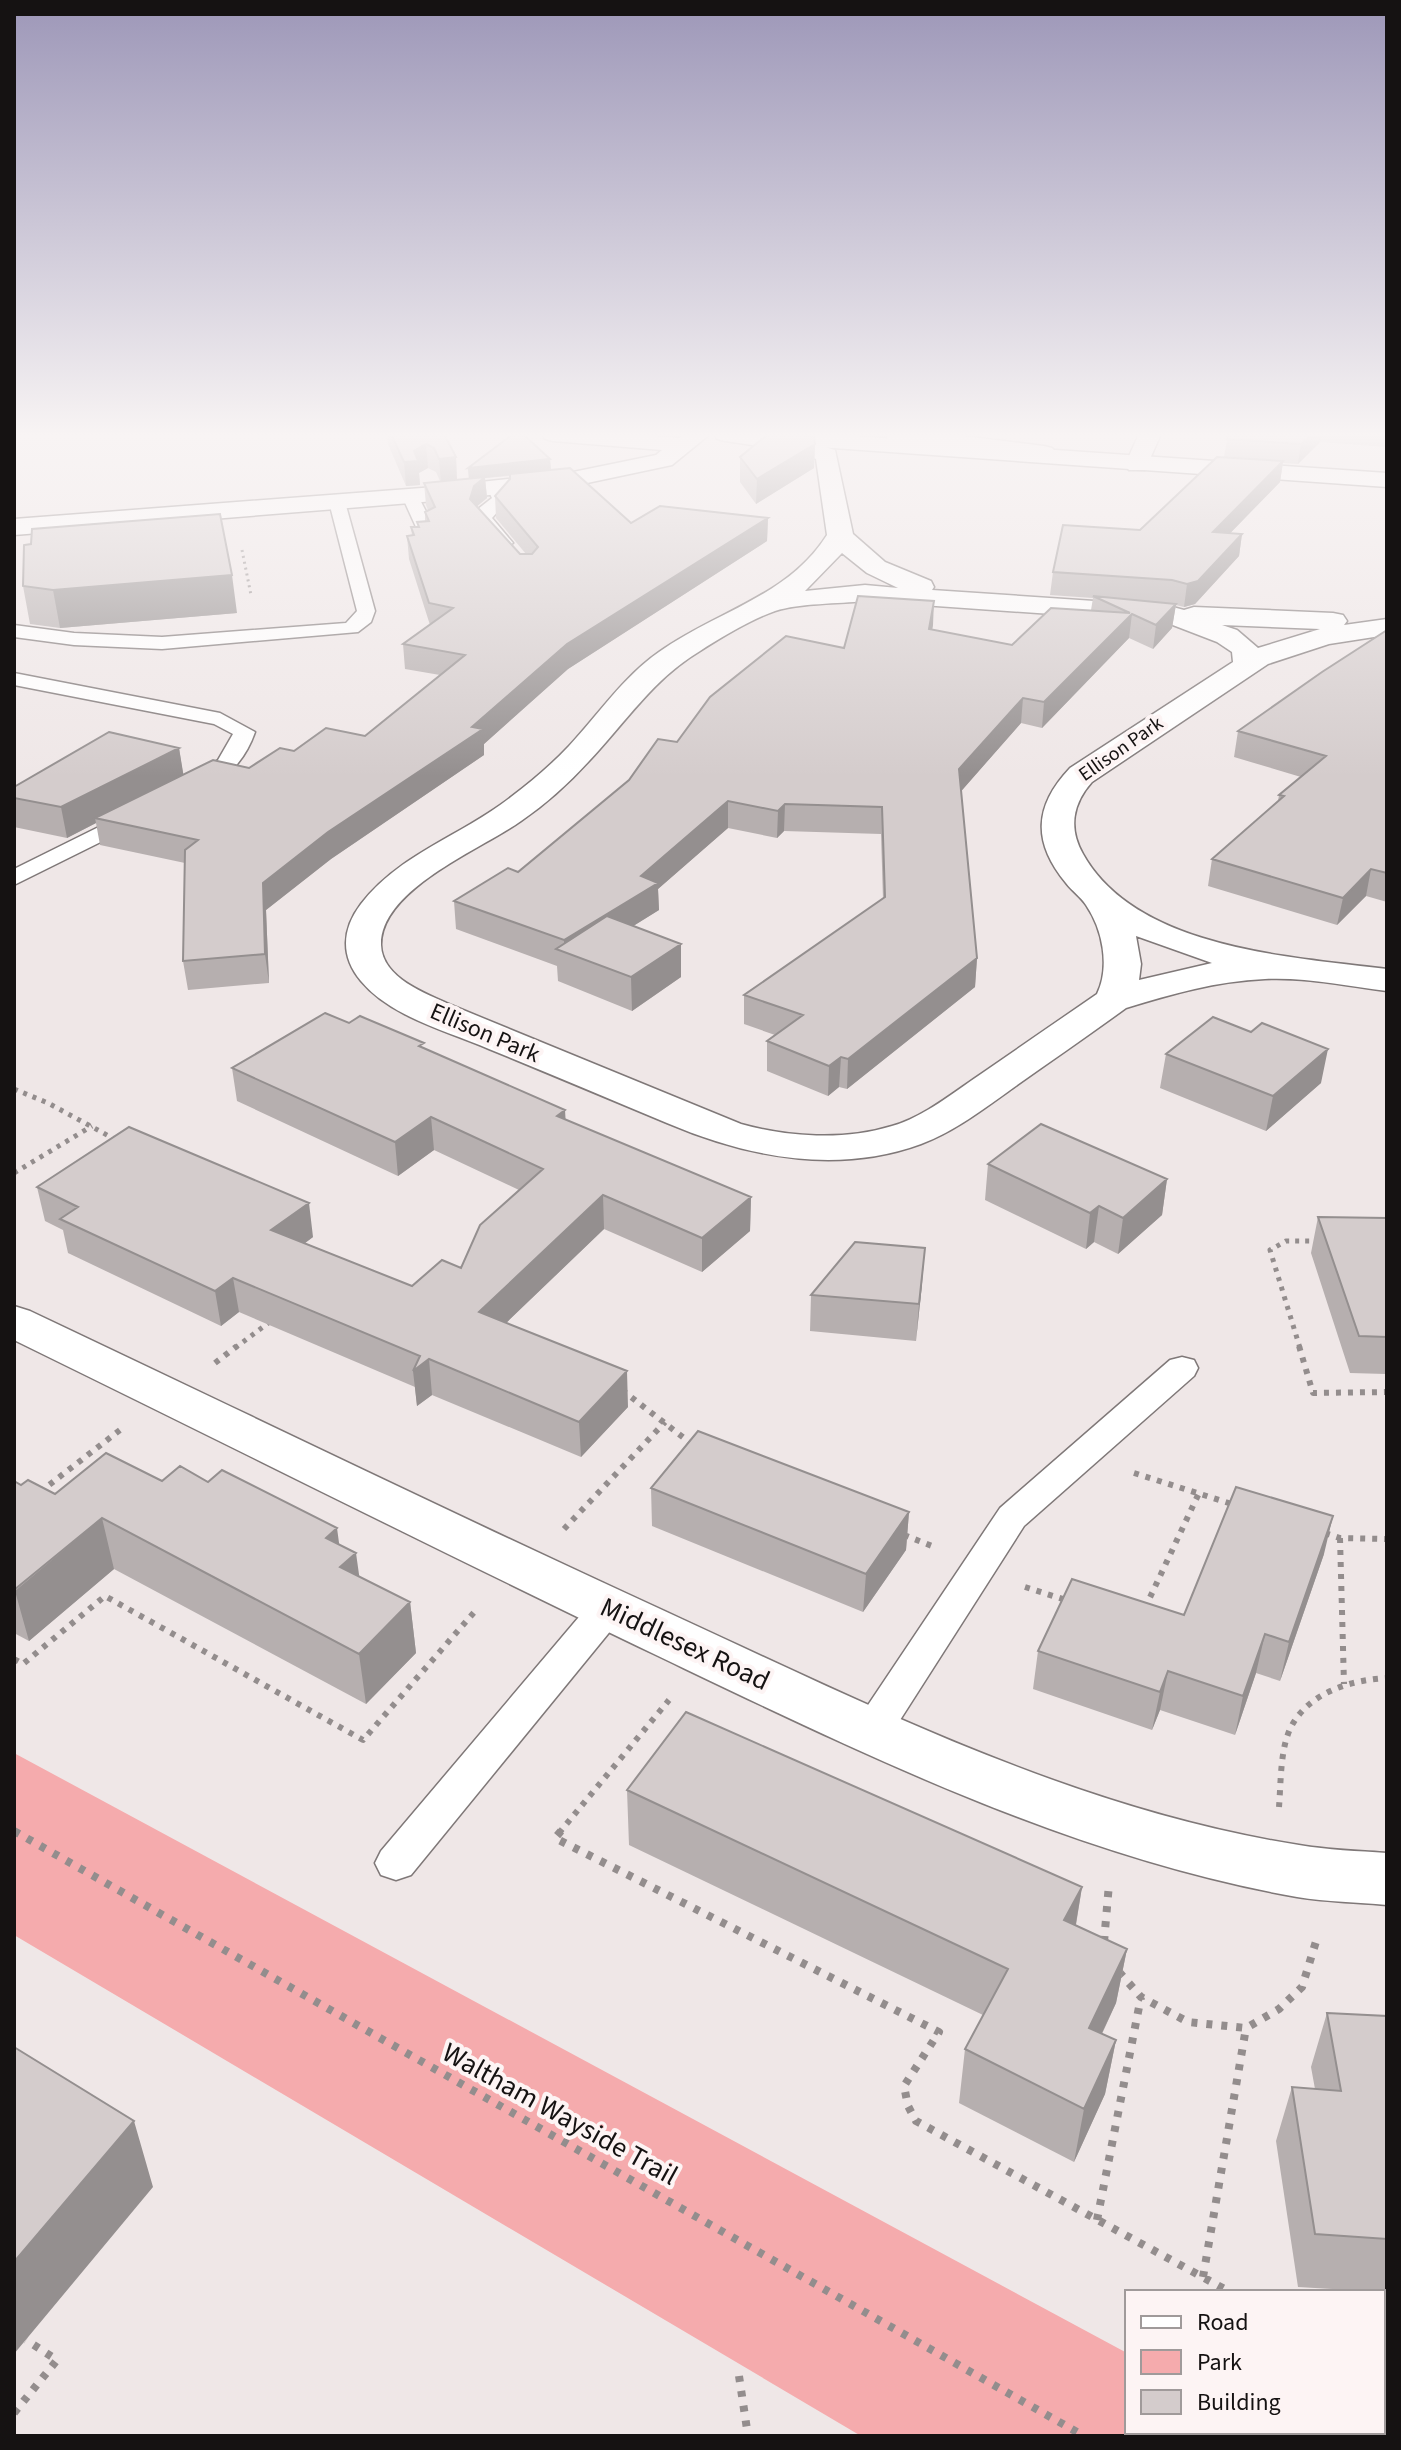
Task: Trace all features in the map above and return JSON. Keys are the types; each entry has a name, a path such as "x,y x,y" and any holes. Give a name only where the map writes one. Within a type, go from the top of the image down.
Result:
{"street":[{"name":"Ellison Park","path":"833,548 813,573 791,591 711,631 668,658 623,700 579,754 554,778 506,816 396,887 376,908 365,931 363,952 373,972 396,992 426,1008 726,1133 767,1144 817,1148 889,1140 924,1128 960,1107 1113,1000 1229,972 1287,968"},
{"name":"Ellison Park","path":"851,548 894,577 945,595 993,604"},
{"name":"Ellison Park","path":"761,606 807,597 865,593 993,604 1387,626"},
{"name":"Ellison Park","path":"1169,614 1227,636 1244,648 1247,664"},
{"name":"Ellison Park","path":"1113,1000 1122,982 1124,964 1117,932 1104,905 1084,883 1064,852 1056,824 1061,798 1081,775 1247,664 1314,638 1387,626"},
{"name":"Ellison Park","path":"1104,905 1185,942 1287,968 1387,980"},
{"name":"Middlesex Road","path":"14,1321 608,1608 872,1731 1034,1799 1198,1850 1300,1871 1387,1879"}],"lane":[{"path":"14,631 74,639 162,643 351,628 364,618 366,611 349,548"},
{"path":"509,548 518,559"},
{"path":"14,679 220,719 244,732 238,754 216,774 175,795"},
{"path":"14,878 148,809"},
{"path":"872,1731 1012,1517 1182,1368"},
{"path":"396,1863 608,1608"}],"path":[{"path":"240,548 258,636"},
{"path":"14,1089 132,1148"},
{"path":"14,1173 92,1126"},
{"path":"1331,1241 1289,1240 1277,1242 1270,1250 1313,1393 1387,1392"},
{"path":"208,1369 280,1313"},
{"path":"613,1386 628,1392 696,1448"},
{"path":"561,1533 665,1422"},
{"path":"32,1498 120,1430"},
{"path":"1080,1457 1241,1507"},
{"path":"1143,1611 1199,1493"},
{"path":"1311,1529 1340,1538 1387,1539"},
{"path":"898,1532 941,1550"},
{"path":"1340,1538 1344,1684"},
{"path":"1016,1584 1076,1604"},
{"path":"14,1659 23,1664 105,1596 363,1740 476,1610"},
{"path":"1279,1807 1291,1727 1316,1699 1344,1684 1387,1678"},
{"path":"669,1700 555,1838 939,2032 904,2086 908,2106 916,2121 1226,2290"},
{"name":"Waltham Wayside Trail","path":"14,1831 1084,2436"},
{"path":"1109,1884 1103,1941 1109,1951"},
{"path":"1114,1962 1141,1997 1188,2022 1246,2028 1279,2009 1302,1987 1318,1934"},
{"path":"1097,2220 1141,1997"},
{"path":"1203,2277 1246,2028"},
{"path":"14,2413 57,2360 26,2340"},
{"path":"739,2376 748,2436"}],"green space":[{"path":"14,1753 1125,2352 1125,2434 1282,2436 861,2436 14,1935"}],"building":[{"path":"24,548 227,548 232,575 53,590 23,586"},
{"path":"411,548 515,548 520,554 532,554 537,548 720,548 567,644 472,727 483,729 328,832 263,883 265,954 183,961 185,850 198,840 95,818 213,760 249,768 280,748 294,751 326,728 365,736 465,655 403,644 453,608 429,603"},
{"path":"1058,548 1229,548 1198,581 1187,584 1172,580 1053,572"},
{"path":"858,596 934,601 929,629 1012,645 1051,608 1130,613 1093,596 1176,604 1156,625 1132,614 1044,702 1023,698 959,769 977,958 848,1059 841,1057 829,1066 767,1041 803,1015 744,995 885,897 882,807 785,804 778,811 728,801 641,876 658,883 564,940 454,901 508,868 518,872 629,780 658,739 677,742 710,697 786,636 844,648"},
{"path":"1387,630 1387,873 1371,869 1343,898 1212,859 1284,796 1279,795 1326,756 1238,731"},
{"path":"109,732 179,748 61,807 14,798 14,787"},
{"path":"607,916 681,944 631,977 556,949"},
{"path":"325,1013 349,1023 360,1016 424,1043 419,1046 565,1110 557,1116 751,1197 702,1238 603,1195 479,1312 627,1371 579,1422 429,1359 413,1371 420,1356 233,1278 215,1291 60,1219 78,1207 37,1187 129,1127 309,1203 271,1230 412,1286 442,1260 461,1268 480,1225 543,1169 431,1117 395,1142 232,1068"},
{"path":"1213,1017 1251,1032 1262,1023 1328,1049 1273,1096 1166,1054"},
{"path":"1041,1124 1167,1179 1123,1218 1099,1206 1090,1213 988,1164"},
{"path":"1318,1217 1387,1218 1387,1337 1359,1336"},
{"path":"855,1242 925,1248 919,1304 811,1295"},
{"path":"698,1431 909,1512 866,1574 651,1488"},
{"path":"106,1453 162,1481 180,1466 208,1482 222,1470 337,1528 326,1538 356,1553 340,1567 410,1602 359,1654 102,1518 14,1590 14,1481 21,1485 28,1480 55,1494"},
{"path":"1236,1487 1333,1516 1289,1642 1265,1634 1243,1696 1168,1671 1160,1692 1038,1651 1072,1579 1184,1615"},
{"path":"686,1712 1082,1887 1064,1920 1127,1949 1089,2028 1116,2040 1084,2109 965,2049 1008,1969 627,1790"},
{"path":"1327,2013 1387,2016 1387,2239 1315,2234 1292,2087 1341,2091"},
{"path":"14,2047 134,2121 14,2262"}]}
